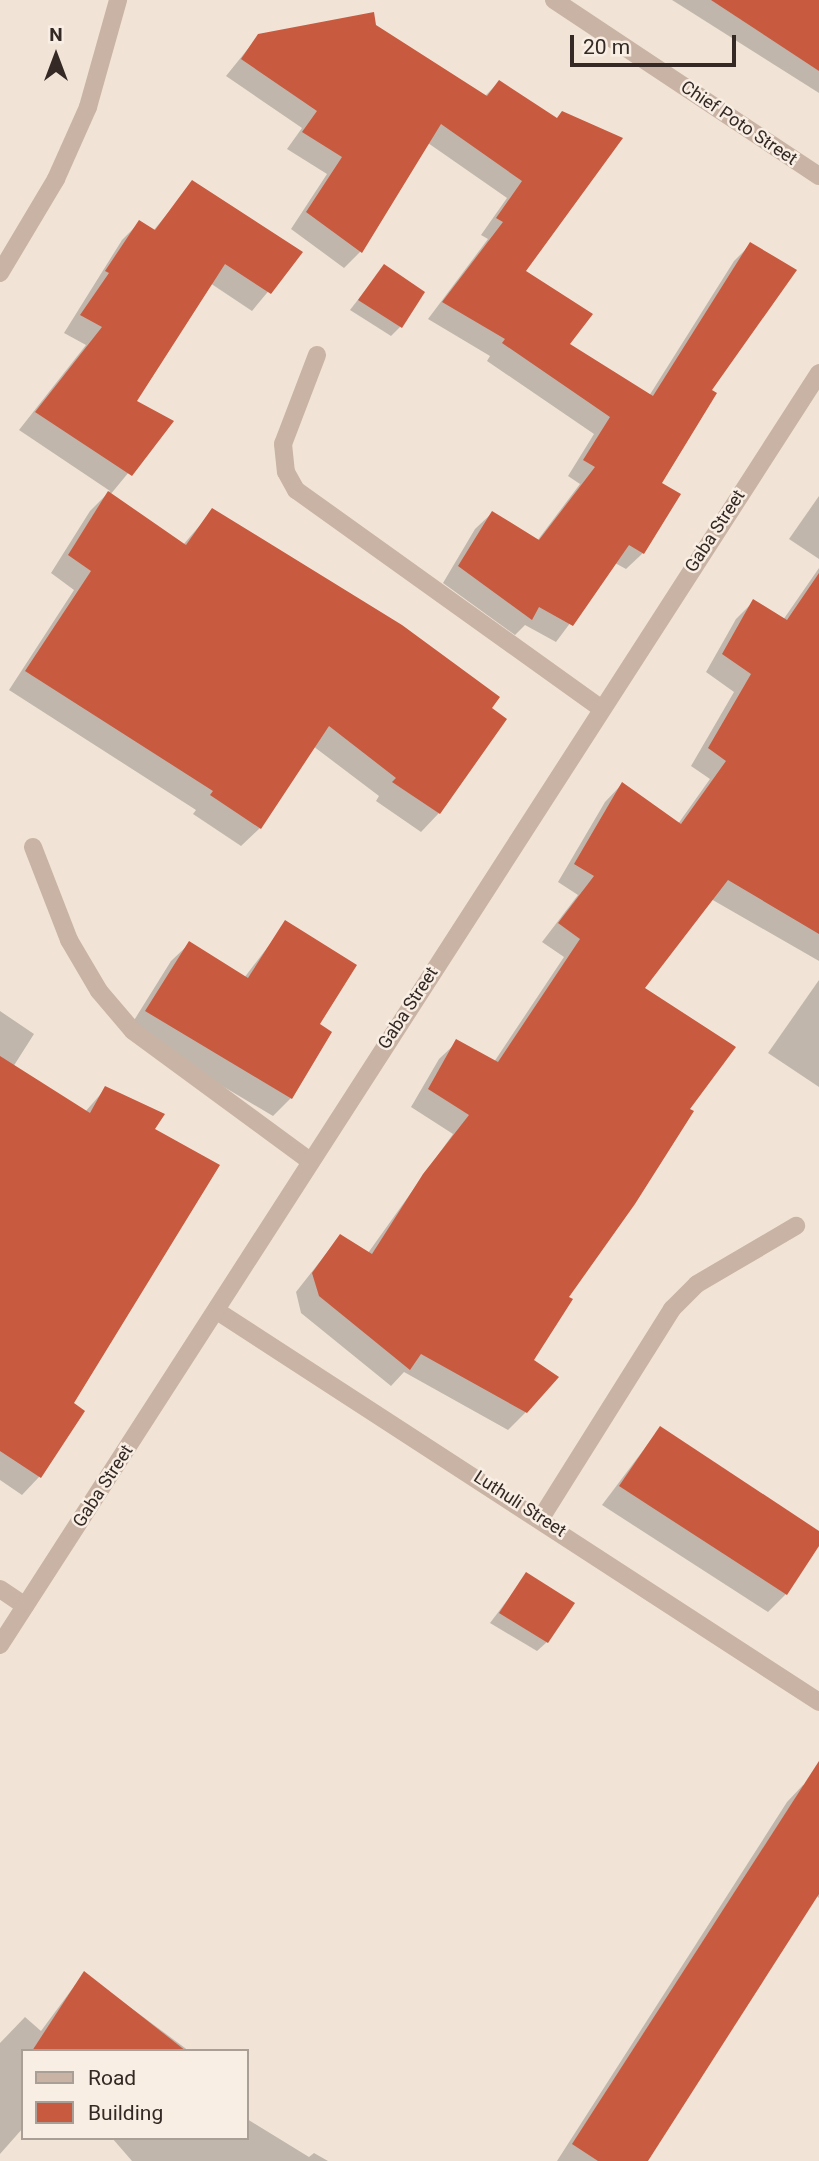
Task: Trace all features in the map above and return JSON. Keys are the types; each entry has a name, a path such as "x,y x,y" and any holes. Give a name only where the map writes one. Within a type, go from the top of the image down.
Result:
{"street":[{"path":"0,273 56,179 88,107 118,0"},
{"name":"Chief Poto Street","path":"554,0 819,176"},
{"path":"317,355 283,444 286,472 296,490 600,708"},
{"name":"Gaba Street","path":"0,1645 217,1311 600,708 819,373"},
{"path":"33,847 69,940 99,991 133,1031 310,1161"},
{"path":"541,1518 672,1309 697,1284 796,1226"},
{"name":"Luthuli Street","path":"217,1311 541,1518 819,1702"},
{"path":"0,1588 25,1606"}],"building":[{"path":"711,0 819,0 819,71"},
{"path":"374,12 376,25 487,96 499,80 557,118 562,111 623,138 526,271 593,314 570,344 653,396 750,242 797,270 712,390 717,393 662,483 681,494 644,554 629,545 573,626 539,607 532,620 458,566 492,511 539,540 595,467 583,460 610,417 502,343 505,339 442,302 503,222 496,218 522,181 441,124 362,253 306,212 342,157 302,132 317,111 241,59 258,34"},
{"path":"192,180 303,252 271,294 225,264 137,401 174,421 132,476 35,412 102,327 80,315 109,273 105,271 139,220 155,230"},
{"path":"384,264 425,292 402,328 358,300"},
{"path":"108,491 186,545 212,508 402,625 500,697 492,708 507,719 440,814 392,782 396,778 329,726 261,829 210,795 213,791 25,671 91,571 68,555"},
{"path":"819,573 819,934 728,880 645,988 736,1047 690,1109 694,1111 635,1204 569,1297 573,1299 534,1360 559,1377 527,1413 421,1354 410,1370 319,1296 312,1273 340,1234 372,1254 423,1174 469,1115 428,1089 456,1039 498,1062 580,939 558,923 594,876 574,864 622,782 681,824 726,761 708,748 751,674 722,654 753,599 787,620"},
{"path":"285,920 357,965 320,1024 332,1032 292,1099 145,1011 189,941 248,978"},
{"path":"0,1056 90,1113 105,1086 165,1114 155,1129 220,1165 74,1403 85,1411 41,1478 0,1451"},
{"path":"660,1426 819,1531 819,1546 787,1595 619,1486"},
{"path":"526,1572 575,1603 548,1643 499,1613"},
{"path":"819,1761 819,1894 648,2161 598,2161 572,2144"},
{"path":"84,1971 183,2049 33,2049"}]}
